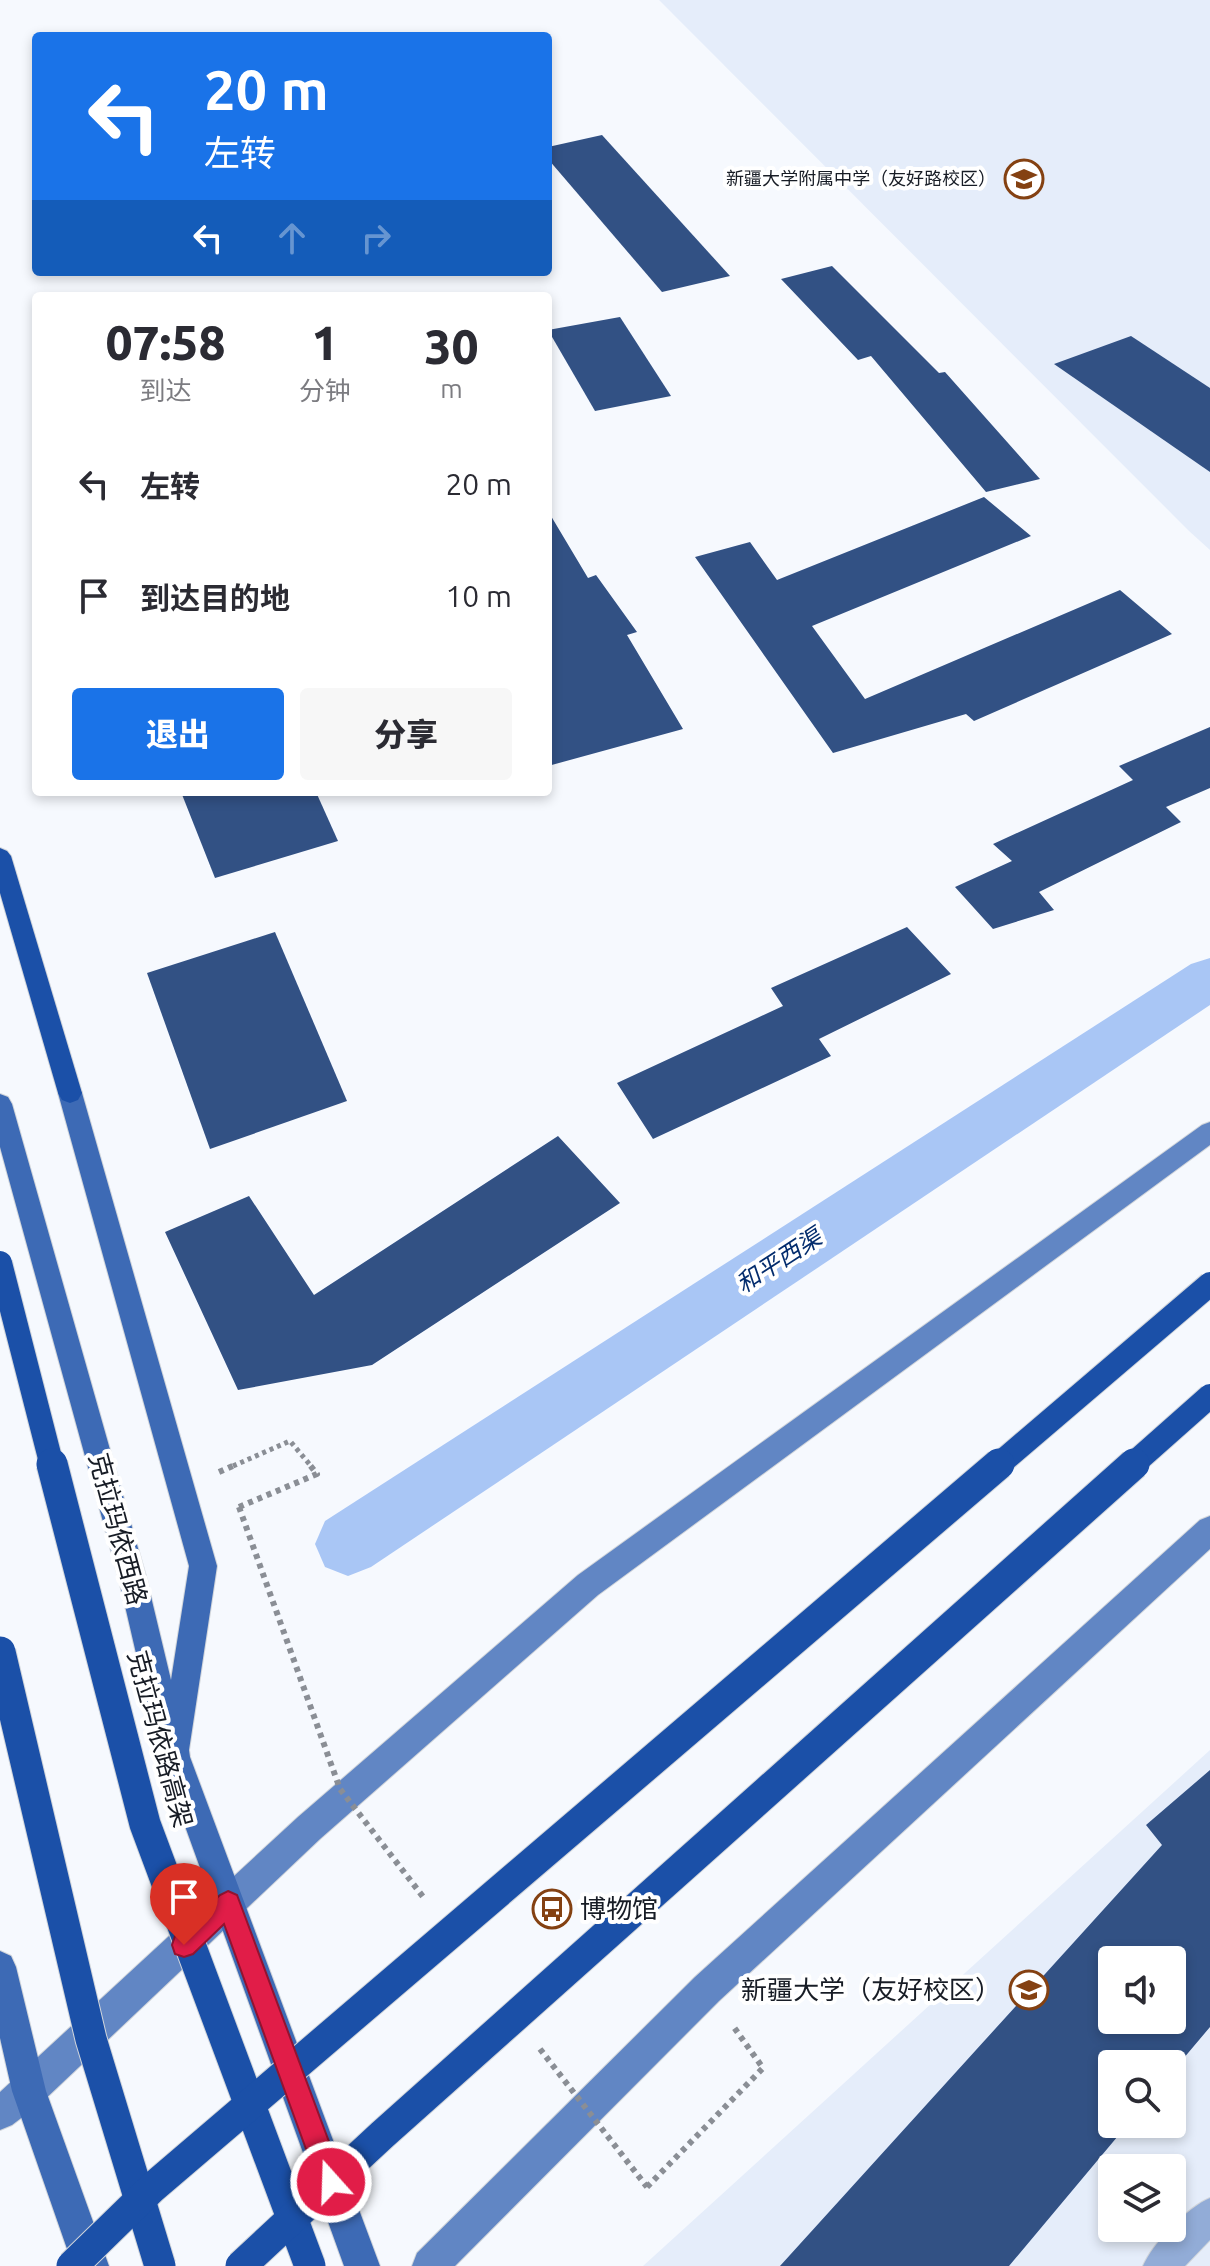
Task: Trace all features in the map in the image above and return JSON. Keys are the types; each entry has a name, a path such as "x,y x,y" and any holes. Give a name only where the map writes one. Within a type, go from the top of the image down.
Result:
{"highway":[{"path":"0,856 70,1093"},
{"name":"克拉玛依路高架","path":"0,1263 145,1824 310,2266"},
{"path":"72,2266 152,2188 1210,1284"},
{"path":"241,2266 382,2135 1210,1396"},
{"path":"0,1652 54,1892 133,2187 160,2266"}],"main road":[{"path":"70,1093 203,1566 175,1757"},
{"name":"克拉玛依西路","path":"0,1104 133,1580 175,1757 362,2266"},
{"path":"0,2113 29,2091 309,1828 588,1585 1210,1132"},
{"path":"430,2266 698,1998 1210,1530"},
{"path":"0,1967 29,2091 91,2266"},
{"path":"0,2052 29,2091"}],"street":[{"path":"1161,2266 1210,2215"}],"path":[{"path":"182,1489 290,1441 317,1474 239,1507 340,1789 426,1901"},
{"path":"532,2038 647,2187 763,2068"}],"shaded area":[{"name":"新疆大学附属中学（友好路校区）","path":"659,0 1210,0 1210,550 1189,531"},
{"name":"新疆大学（友好校区）","path":"1210,1750 1210,2266 643,2266"}],"building":[{"path":"602,135 730,276 662,292 552,164 552,146"},
{"path":"832,266 939,373 945,372 1040,479 986,492 871,356 858,360 781,279"},
{"path":"620,317 671,396 595,411 552,337 552,329"},
{"path":"1131,336 1210,388 1210,472 1054,364"},
{"path":"984,497 1031,536 812,626 865,699 1120,590 1172,634 974,721 966,714 833,753 695,557 750,542 777,580"},
{"path":"552,518 588,578 596,575 637,632 627,635 683,729 552,765"},
{"path":"1210,727 1210,788 1166,807 1181,822 1039,892 1054,910 993,929 955,887 1012,861 993,844 1133,780 1119,766"},
{"path":"183,796 318,796 338,841 215,878"},
{"path":"907,927 951,974 819,1039 831,1056 653,1139 617,1083 783,1006 771,988"},
{"path":"275,932 347,1101 210,1149 147,973"},
{"path":"558,1136 620,1203 372,1365 238,1390 165,1232 249,1196 314,1295"},
{"path":"1210,1770 1210,2027 1186,2055 1186,2050 1098,2050 1098,2138 1116,2138 1103,2154 1098,2154 1098,2160 1009,2266 780,2266 1162,1845 1146,1825"}],"waterway":[{"name":"和平西渠","path":"348,1544 1210,978"}],"place":[{"name":"新疆大学附属中学（友好路校区）","path":"1024,179"},
{"name":"博物馆","path":"552,1909"},
{"name":"新疆大学（友好校区）","path":"1029,1990"}],"route":[{"path":"184,1945 228,1903 331,2182"}]}
